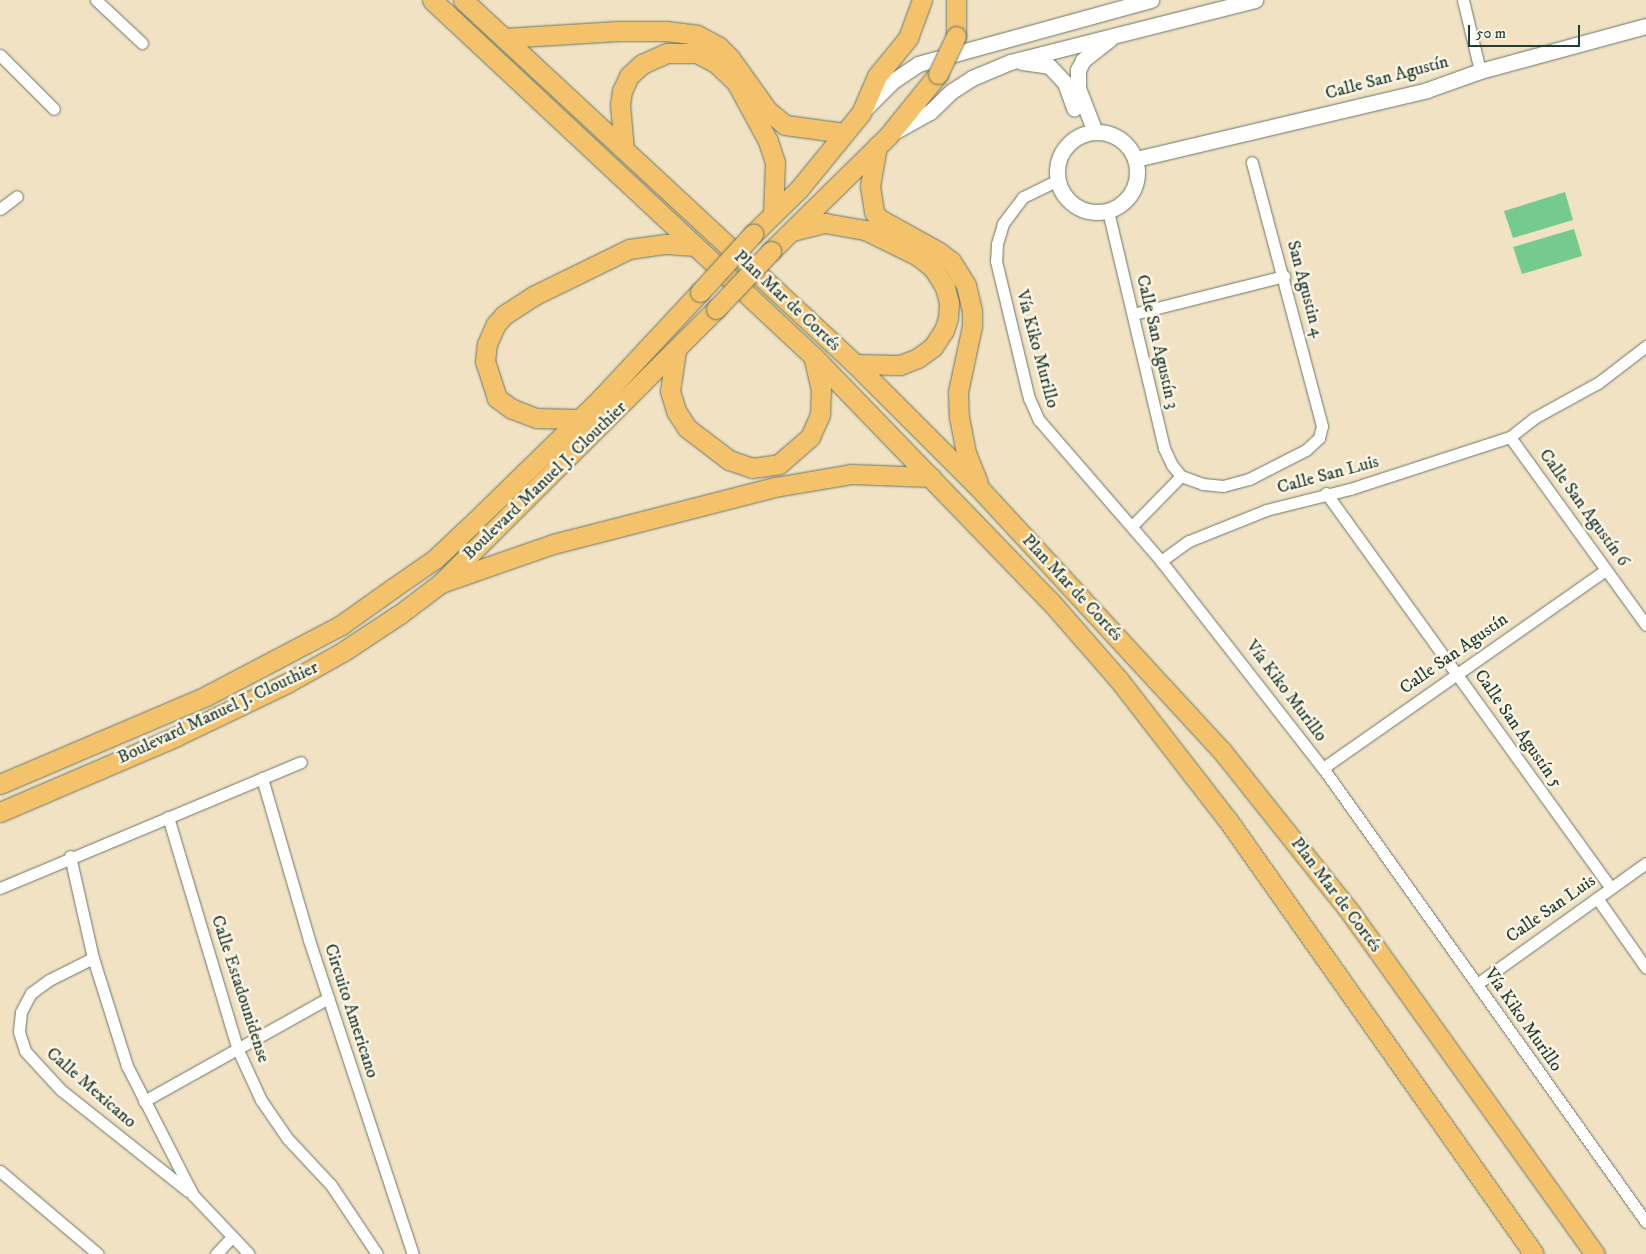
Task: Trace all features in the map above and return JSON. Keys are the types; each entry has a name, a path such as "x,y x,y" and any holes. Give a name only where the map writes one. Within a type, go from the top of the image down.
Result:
{"main road":[{"name":"Plan Mar de Cortés","path":"432,0 814,357 1050,601 1125,687 1226,819 1534,1254"},
{"name":"Plan Mar de Cortés","path":"462,0 624,148 855,364 981,490 1222,751 1272,811 1350,912 1595,1254"},
{"name":"Boulevard Manuel J. Clouthier","path":"0,784 206,696 341,625 435,559 580,419 753,234 799,189 861,114 877,76 908,38 922,0"},
{"name":"Boulevard Manuel J. Clouthier","path":"0,812 177,736 287,683 344,652 441,582 676,351 770,251 882,141 938,74 956,36 956,0"},
{"path":"504,38 637,31 697,35 718,46 730,58 768,111 785,125 844,133"},
{"path":"624,148 620,105 622,91 629,76 642,64 667,53 697,54 716,63 736,82 768,141 775,162 773,214"},
{"path":"882,141 870,186 878,218 939,252 951,261 966,285 972,310 972,326 958,392 959,417 966,453 981,490"},
{"path":"792,231 825,223 878,235 918,256 933,268 945,287 949,303 948,318 944,330 933,347 918,358 900,365 855,364"},
{"path":"580,419 536,418 512,409 497,398 485,362 487,344 496,324 504,315 533,296 629,250 666,244 695,246"},
{"path":"676,351 670,391 676,411 687,428 729,460 752,468 779,464 810,437 820,415 821,390 814,357"},
{"path":"441,582 553,544 775,487 851,474 931,477"}],"street":[{"path":"96,0 142,43"},
{"path":"861,114 893,81 918,64 1151,0"},
{"path":"882,141 930,112 952,91 972,78 1010,62 1255,0"},
{"path":"1463,0 1480,71"},
{"name":"Calle San Agustín","path":"1136,159 1427,90 1480,71 1646,26"},
{"path":"1088,133 1078,88 1078,70 1084,60 1114,35"},
{"path":"0,55 54,109"},
{"path":"1010,62 1049,66 1061,76 1088,133"},
{"path":"1088,133 1120,139 1136,159 1137,179 1130,197 1108,211 1082,210 1071,203 1058,180 1062,154 1088,133"},
{"name":"San Agustin 4","path":"1181,476 1203,484 1223,486 1249,479 1306,450 1319,438 1322,426 1284,276 1252,162"},
{"name":"Vía Kiko Murillo","path":"1058,180 1023,197 1015,206 1003,224 996,261 1029,398 1039,420 1056,444 1132,526 1161,561 1323,768 1646,1222"},
{"path":"2,204 17,196"},
{"name":"Calle San Agustín 3","path":"1108,211 1164,448 1181,476"},
{"path":"1133,314 1284,276"},
{"path":"1510,437 1534,418 1598,383 1646,346"},
{"name":"Calle San Luis","path":"1161,561 1189,541 1266,510 1350,488 1510,437"},
{"name":"Calle San Agustín 6","path":"1510,437 1646,625"},
{"path":"1132,526 1181,476"},
{"name":"Calle San Agustín 5","path":"1326,493 1611,888"},
{"name":"Calle San Agustín","path":"1323,768 1606,570"},
{"path":"0,888 70,856 301,762"},
{"name":"Circuito Americano","path":"262,778 328,998 413,1254"},
{"name":"Calle Estadounidense","path":"168,817 238,1050 260,1100 287,1138 331,1185 377,1254"},
{"name":"Calle Mexicano","path":"70,856 93,958 127,1066 193,1195"},
{"name":"Calle San Luis","path":"1477,984 1646,864"},
{"path":"1597,898 1646,968"},
{"name":"Calle Mexicano","path":"93,958 49,980 32,993 21,1012 19,1032 25,1051 60,1090 193,1195 249,1254"},
{"path":"144,1101 328,998"},
{"path":"0,1171 98,1254"},
{"path":"216,1254 232,1237"}],"green space":[{"path":"1565,192 1573,220 1513,238 1504,211"},
{"path":"1574,229 1582,256 1522,274 1513,247"}]}
